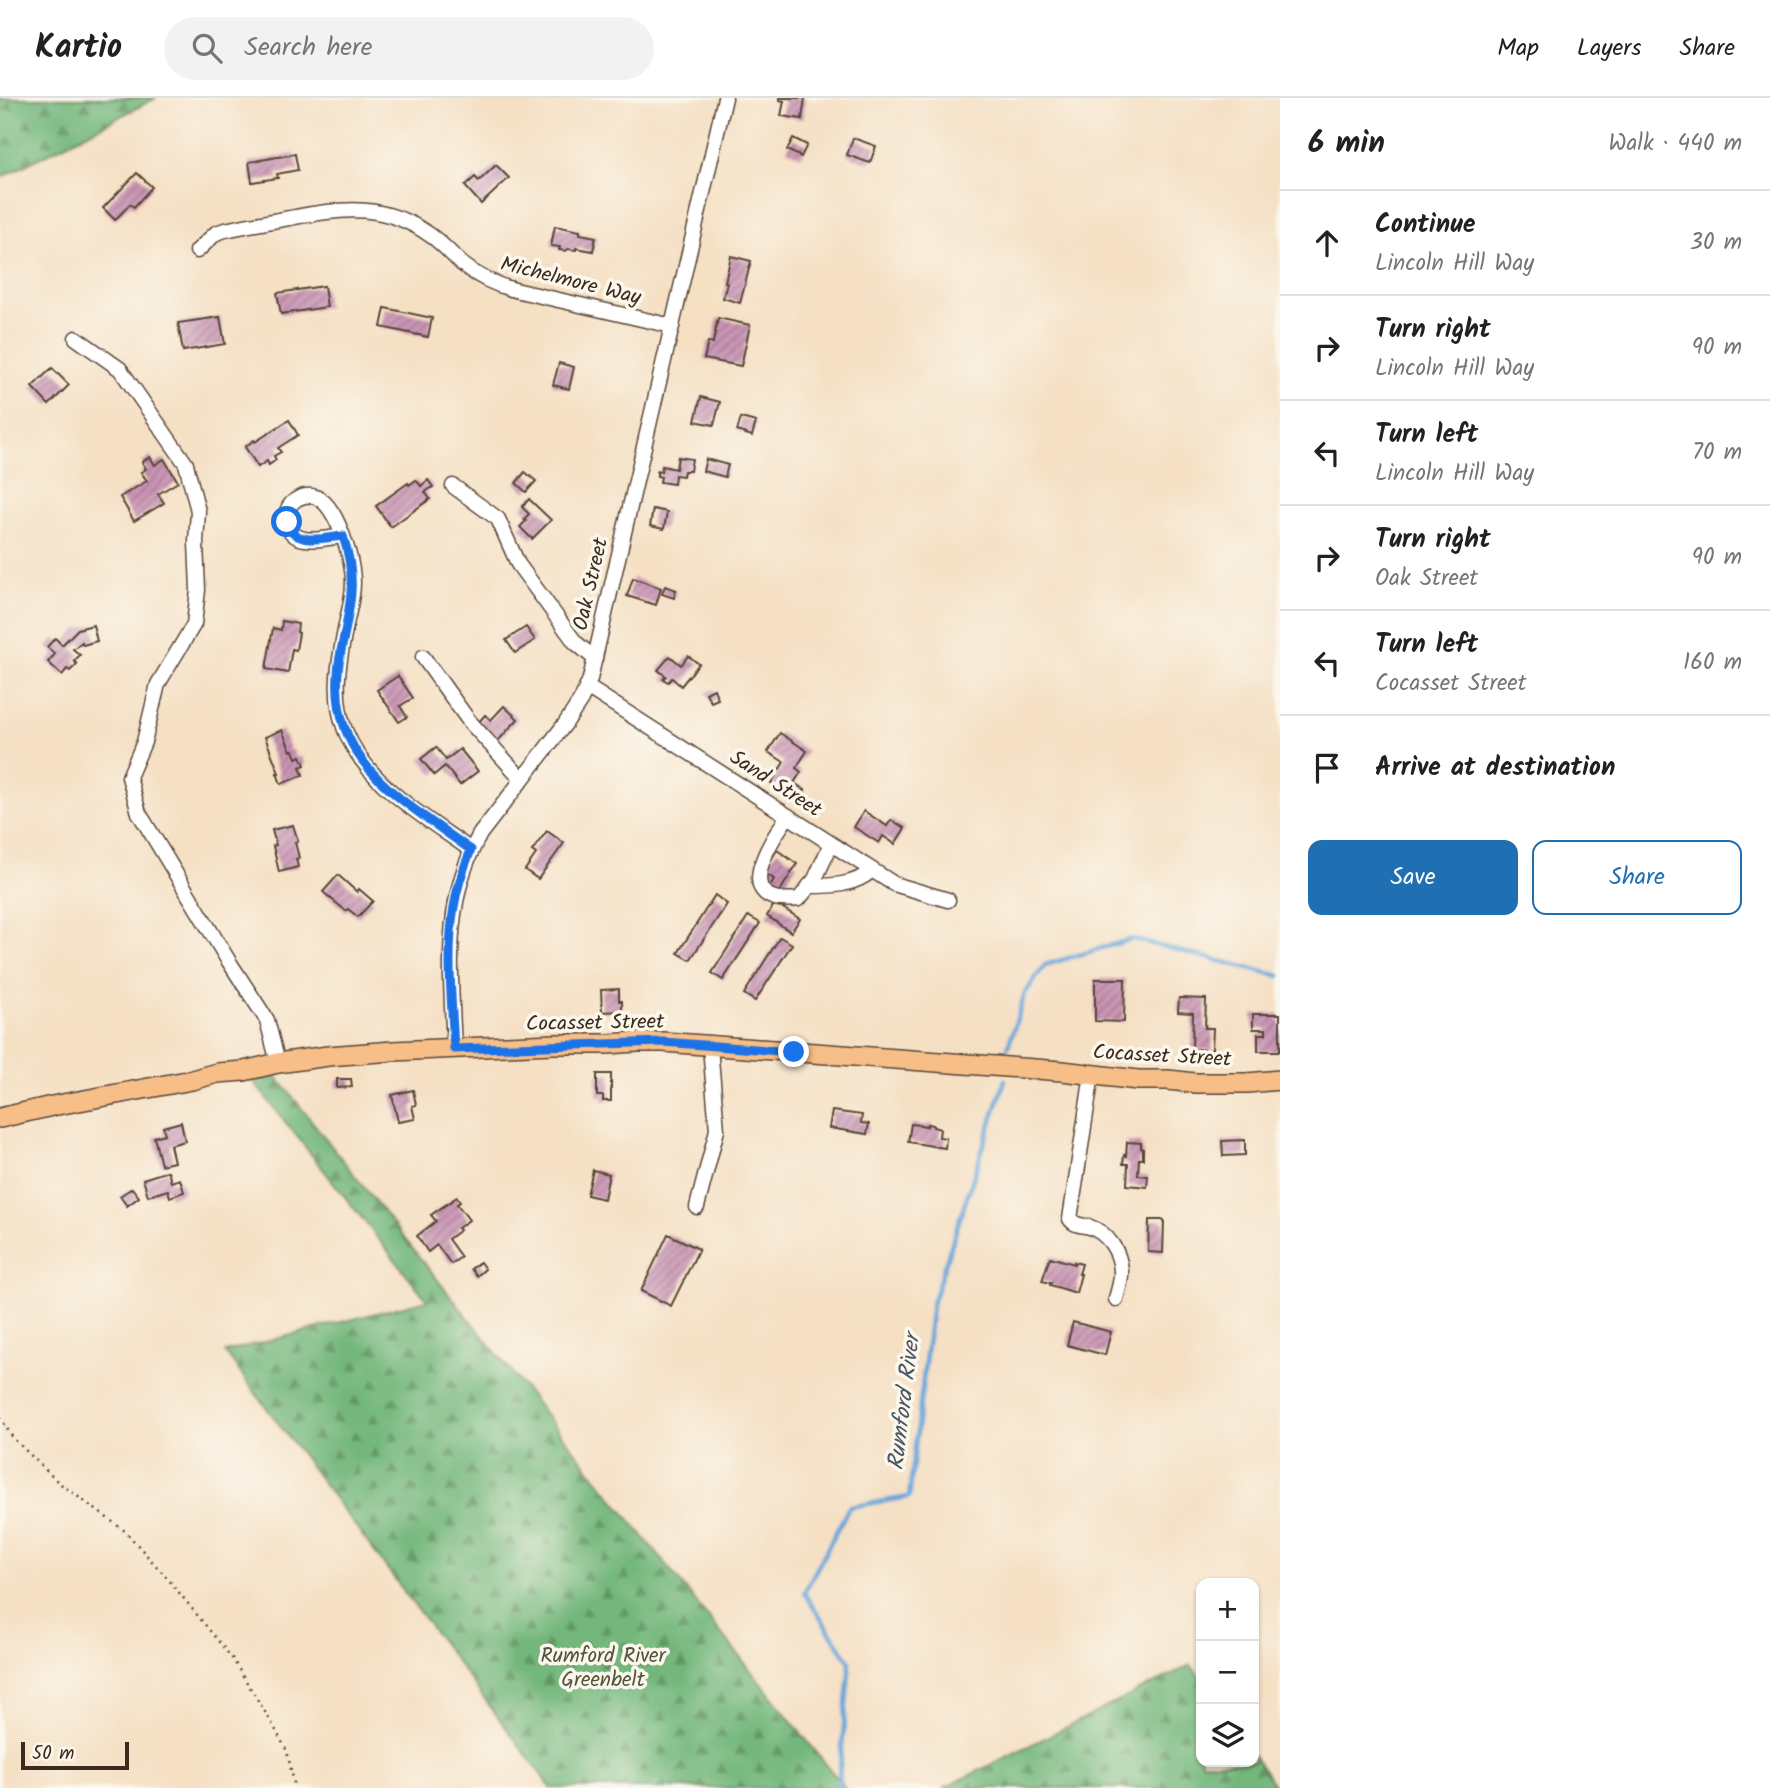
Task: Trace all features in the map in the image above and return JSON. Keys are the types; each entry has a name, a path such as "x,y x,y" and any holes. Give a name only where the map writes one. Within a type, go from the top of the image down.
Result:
{"main road":[{"name":"Cocasset Street","path":"0,1118 278,1063 357,1054 554,1044 663,1042 1062,1070 1138,1080 1195,1083 1280,1080"}],"street":[{"name":"Oak Street","path":"454,1049 450,958 457,890 471,850 490,819 565,724 587,687 725,98"},
{"name":"Michelmore Way","path":"197,251 216,233 225,230 321,212 369,210 418,227 446,247 470,270 491,283 672,326"},
{"path":"76,338 120,369 186,464 198,511 198,590 194,624 158,684 144,742 129,777 139,813 267,1020 278,1063"},
{"path":"453,486 498,519 518,564 575,642 595,659"},
{"path":"343,536 353,581 338,676 339,704 346,732 359,756 377,779 471,850"},
{"path":"423,657 468,721 522,779"},
{"name":"Sand Street","path":"587,687 894,884 948,900"},
{"path":"788,816 773,838 760,866 758,877 761,890 769,897 799,899 815,878 831,844"},
{"path":"809,886 848,883 872,870"},
{"path":"697,1208 717,1130 710,1046"},
{"path":"1092,1074 1070,1219 1074,1223 1101,1232 1111,1241 1121,1273 1116,1298"}],"path":[{"path":"0,1417 13,1438 58,1482 125,1531 232,1658 287,1751 295,1788"}],"green space":[{"path":"0,98 156,98 0,178"},
{"name":"Rumford River Greenbelt","path":"277,1077 845,1788 551,1788 225,1352 427,1300 252,1080"},
{"path":"1191,1665 1196,1672 1196,1767 1259,1767 1259,1763 1276,1788 944,1788"}],"building":[{"path":"779,98 805,98 802,119 781,116 784,101"},
{"path":"793,138 807,145 801,157 787,150"},
{"path":"853,138 876,146 870,163 847,155"},
{"path":"295,154 298,170 277,174 278,178 252,182 249,162"},
{"path":"496,165 509,178 481,204 465,186 475,177 479,181"},
{"path":"137,173 152,187 134,207 130,204 115,220 103,208"},
{"path":"555,226 596,237 593,251 576,248 566,251 551,246"},
{"path":"731,256 751,261 740,303 723,298"},
{"path":"324,286 327,307 281,314 277,293"},
{"path":"385,308 432,318 428,337 381,327"},
{"path":"220,317 225,344 183,351 178,323"},
{"path":"718,318 750,325 741,366 704,359 708,342 713,343"},
{"path":"559,363 574,367 569,389 553,385"},
{"path":"52,368 69,385 49,405 32,387"},
{"path":"701,397 720,402 714,425 695,421"},
{"path":"741,418 756,422 752,436 737,431"},
{"path":"289,420 298,435 278,448 281,452 274,456 276,460 269,465 267,461 258,467 245,447"},
{"path":"150,457 155,465 164,459 178,482 158,494 164,503 134,521 120,497 147,481 141,472 146,469 142,462"},
{"path":"678,457 692,459 690,471 684,471 683,476 675,475 674,484 660,482 661,477 657,476 657,471 661,472 662,466 676,469"},
{"path":"706,459 728,465 725,477 703,471"},
{"path":"525,472 536,481 526,492 516,483"},
{"path":"416,480 421,486 428,480 433,487 425,492 430,499 391,527 376,506"},
{"path":"529,499 551,520 532,539 520,527 529,514 522,507"},
{"path":"653,509 667,512 664,529 650,526"},
{"path":"633,578 661,588 656,605 627,596"},
{"path":"665,586 676,590 674,598 662,594"},
{"path":"282,621 298,624 296,650 292,649 288,673 266,669 273,628 281,630"},
{"path":"93,625 97,641 83,645 82,642 73,649 80,655 74,661 77,664 62,675 48,662 55,654 47,647 55,638 62,645 78,629"},
{"path":"526,627 535,640 515,653 506,640"},
{"path":"670,656 681,665 688,656 699,664 681,686 672,678 668,682 663,679 666,676 658,670"},
{"path":"398,676 413,698 400,706 407,717 399,722 377,690"},
{"path":"714,689 718,699 711,702 706,693"},
{"path":"504,706 518,719 497,742 477,724 485,715 491,720"},
{"path":"282,730 291,751 293,750 296,758 301,756 305,765 300,767 303,775 281,784 265,737"},
{"path":"780,733 807,751 796,768 801,772 794,783 805,790 798,800 771,783 784,762 768,752"},
{"path":"436,747 446,760 460,749 478,771 460,785 445,766 434,775 421,759"},
{"path":"864,811 887,826 891,820 905,828 895,844 883,836 879,843 854,827"},
{"path":"293,825 298,841 295,842 298,867 279,872 272,830"},
{"path":"547,831 564,843 538,879 525,870 536,854 532,851"},
{"path":"777,850 797,864 778,894 769,888 774,879 763,872"},
{"path":"338,875 357,892 359,889 373,901 358,917 323,892"},
{"path":"715,895 727,904 690,960 678,953"},
{"path":"775,903 800,919 791,932 767,916"},
{"path":"748,916 760,923 723,980 712,973"},
{"path":"780,937 792,944 755,1001 744,994"},
{"path":"1095,979 1125,979 1124,1022 1095,1021"},
{"path":"619,989 622,1011 602,1012 601,990"},
{"path":"1179,998 1206,999 1205,1028 1213,1028 1212,1050 1192,1049 1193,1013 1178,1012"},
{"path":"1253,1014 1280,1014 1280,1051 1258,1051 1258,1034 1266,1034 1266,1029 1253,1029"},
{"path":"597,1074 611,1074 611,1101 603,1101 603,1096 597,1096"},
{"path":"337,1079 351,1079 352,1087 337,1088"},
{"path":"413,1090 415,1119 398,1122 392,1095"},
{"path":"832,1111 862,1115 861,1123 869,1124 867,1134 829,1128"},
{"path":"181,1122 185,1141 170,1145 174,1162 161,1165 154,1137 165,1134 163,1127"},
{"path":"911,1124 933,1125 940,1129 939,1137 946,1138 945,1148 908,1142"},
{"path":"1245,1140 1245,1155 1223,1156 1222,1141"},
{"path":"1127,1142 1141,1143 1143,1159 1139,1159 1138,1175 1148,1176 1147,1187 1127,1185 1128,1164 1123,1164"},
{"path":"593,1170 609,1174 604,1199 587,1195"},
{"path":"168,1171 171,1182 180,1179 184,1192 170,1197 168,1190 148,1196 143,1179"},
{"path":"132,1188 139,1197 127,1206 120,1196"},
{"path":"457,1197 460,1202 457,1204 469,1220 448,1239 461,1257 451,1264 437,1245 428,1252 417,1236 436,1221 431,1215"},
{"path":"1149,1220 1164,1220 1163,1253 1148,1252"},
{"path":"668,1234 699,1249 671,1306 641,1291"},
{"path":"1050,1257 1082,1264 1076,1293 1042,1281"},
{"path":"480,1262 485,1269 477,1276 471,1269"},
{"path":"1073,1322 1111,1332 1105,1355 1067,1345"}],"waterway":[{"name":"Rumford River","path":"1008,1047 1025,993 1045,965 1132,939 1280,976"},
{"name":"Rumford River","path":"838,1788 850,1662 804,1593 849,1507 909,1497 932,1304 1005,1080"}],"route":[{"path":"287,522 290,530 302,539 343,536 353,581 337,690 341,719 351,744 377,779 471,850 457,890 451,931 454,1049 663,1042 794,1052"}]}
